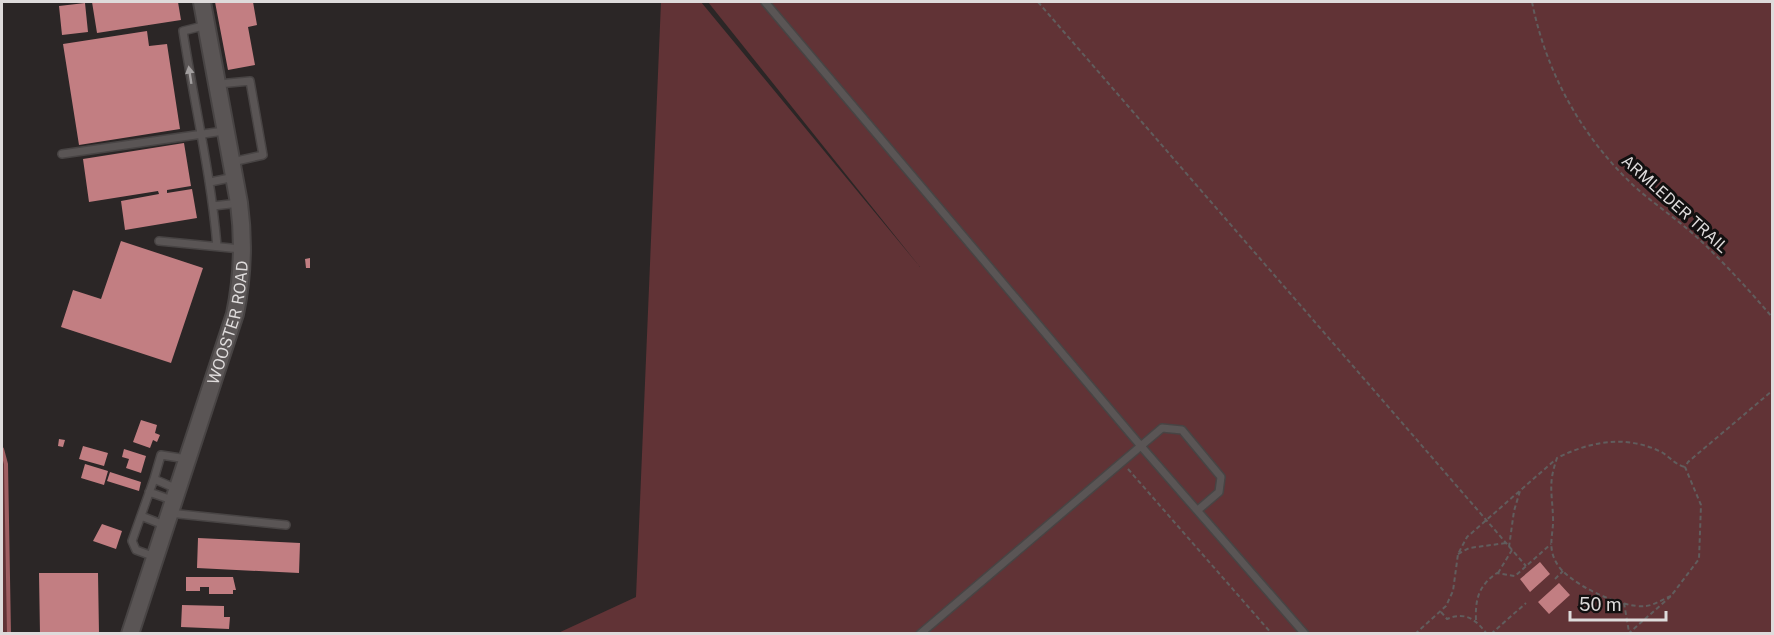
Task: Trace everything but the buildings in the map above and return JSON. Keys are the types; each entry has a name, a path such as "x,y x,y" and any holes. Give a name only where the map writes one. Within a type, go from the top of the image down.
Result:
{"street":[{"name":"WOOSTER ROAD","path":"130,633 235,314 243,249 239,203 202,2"}],"lane":[{"path":"765,2 1140,445 1305,633"},
{"path":"207,25 183,31 199,133 210,182 217,246"},
{"path":"210,182 263,154 250,81 218,84"},
{"path":"62,154 226,131"},
{"path":"213,206 239,203"},
{"path":"159,241 243,249"},
{"path":"920,633 1162,428 1182,430 1221,477 1219,492 1198,510"},
{"path":"155,557 136,550 132,542 161,455 187,459"},
{"path":"154,479 171,507"},
{"path":"149,492 171,507 286,525"},
{"path":"141,516 171,507"}],"path":[{"path":"1038,2 1526,566"},
{"name":"ARMLEDER TRAIL","path":"1532,2 1539,39 1556,78 1578,119 1603,154 1635,186 1700,240 1773,317"},
{"path":"1685,467 1688,462 1773,391"},
{"path":"1415,633 1441,612 1453,591 1458,554 1467,537 1557,458 1580,446 1609,440 1659,450 1676,465 1685,467"},
{"path":"1557,458 1549,491 1553,519 1551,544 1556,564 1596,593 1624,603 1645,606 1671,596"},
{"path":"1126,467 1272,633"},
{"path":"1628,633 1671,596 1699,558 1701,505 1685,467"},
{"path":"1509,547 1514,511 1521,489"},
{"path":"1458,554 1469,548 1506,543"},
{"path":"1497,573 1515,576 1551,544"},
{"path":"1476,620 1478,594 1485,581 1497,573 1512,550"},
{"path":"1555,579 1563,571"},
{"path":"1441,612 1447,619 1463,616 1476,620 1489,633 1526,603"},
{"path":"1624,603 1628,633"}],"shaded area":[{"path":"661,2 701,2 920,267 708,2 1772,2 1772,633 556,634 636,597"},
{"path":"2,449 6,464 9,634 2,633"}],"waterway":[{"path":"2,449 6,464 9,634"}]}
